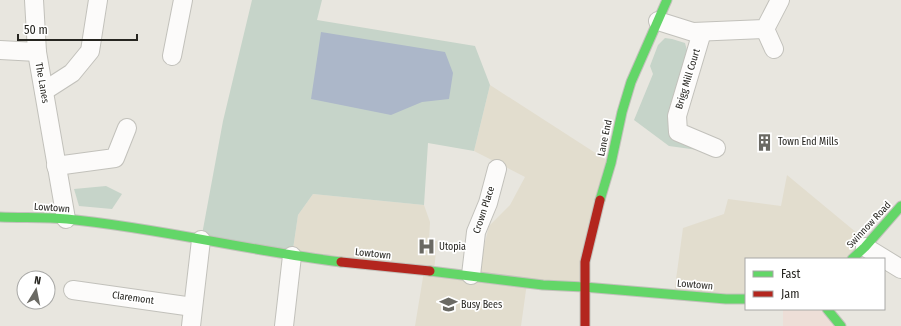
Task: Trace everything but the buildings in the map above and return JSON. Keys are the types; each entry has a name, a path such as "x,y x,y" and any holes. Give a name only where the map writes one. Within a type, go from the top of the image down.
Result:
{"main road":[{"name":"Lane End","path":"585,326 585,262 596,215 611,163 622,112 631,82 658,21 663,1"},
{"name":"Swinnow Road","path":"859,253 901,206"},
{"name":"Lowtown","path":"0,217 66,219 156,231 292,256 359,264 543,284 726,299 745,299"},
{"path":"828,310 841,326"}],"street":[{"name":"The Lanes","path":"34,0 37,52 66,219"},
{"path":"44,91 72,72 90,51 98,0"},
{"path":"172,56 183,0"},
{"path":"765,29 780,0"},
{"path":"658,21 693,32 765,29"},
{"path":"765,29 774,49"},
{"name":"Brigg Mill Court","path":"702,32 677,116 678,132 716,148"},
{"path":"0,50 37,52"},
{"path":"56,166 115,158 127,128"},
{"name":"Crown Place","path":"471,275 476,232 488,203 497,169"},
{"path":"191,326 201,240"},
{"path":"859,253 872,258"},
{"path":"284,326 292,256"},
{"path":"885,263 901,269"},
{"name":"Claremont","path":"73,290 193,306"}],"shaded area":[{"path":"252,0 322,0 317,20 475,46 490,85 474,151 428,143 424,205 313,194 298,215 292,256 201,240 223,121"},
{"path":"665,38 685,43 688,54 677,138 698,150 669,146 634,120 653,74 650,66 658,45"},
{"path":"490,85 611,163 584,287 527,283 521,326 415,326 424,271 292,256 298,215 313,194 424,205 430,222 429,241 437,241 434,271 479,276 489,226 510,205 525,177 474,151"},
{"path":"787,175 869,243 853,258 745,258 745,299 674,294 683,228 724,214 728,199 781,206"},
{"path":"106,186 122,194 112,209 79,206 74,189"},
{"path":"783,310 828,310 841,326 783,326"}],"water":[{"path":"321,32 445,52 453,73 449,99 422,102 391,115 311,99"}],"traffic: fast":[{"path":"600,200 611,163 622,112 631,82 667,0"},
{"path":"853,258 865,247 901,206"},
{"path":"0,217 59,218 101,223 341,262"},
{"path":"430,271 543,285 726,299 745,299"},
{"path":"828,310 841,326"}],"traffic: jam":[{"path":"585,326 585,262 600,200"},
{"path":"341,262 430,271"}],"place":[{"name":"Town End Mills","path":"765,142"},
{"name":"Utopia","path":"426,247"},
{"name":"Busy Bees","path":"448,305"}]}
